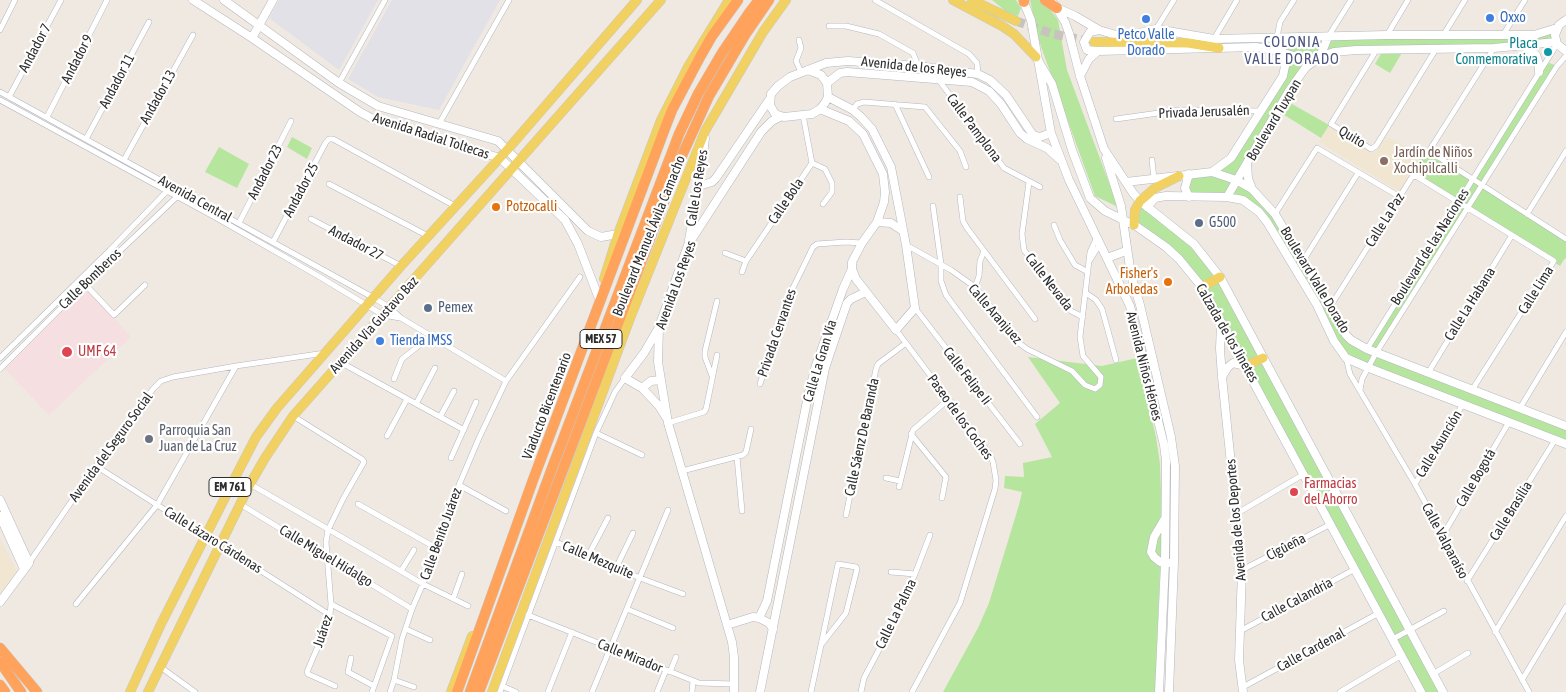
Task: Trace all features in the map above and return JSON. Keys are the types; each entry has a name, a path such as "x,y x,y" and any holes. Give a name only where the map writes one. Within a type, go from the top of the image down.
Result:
{"highway":[{"name":"Viaducto Bicentenario","path":"457,692 533,480 665,128 687,80 704,50 738,0"},
{"name":"Boulevard Manuel Ávila Camacho","path":"470,692 550,470 679,134 698,94 722,53 748,13 759,0"},
{"name":"Boulevard Manuel Ávila Camacho","path":"479,692 607,348 686,145 709,96 745,35 769,0"},
{"path":"1046,0 1055,3"},
{"path":"0,648 37,692"},
{"path":"0,662 21,692"},
{"path":"0,686 5,692"}],"main road":[{"name":"Avenida Via Gustavo Baz","path":"130,692 160,624 256,437 277,408 401,266 508,149 637,0"},
{"name":"Avenida Via Gustavo Baz","path":"148,692 159,666 250,484 293,416 661,0"},
{"name":"Boulevard Manuel Ávila Camacho","path":"451,692 598,296 618,234 661,120 689,65 728,0"},
{"name":"Boulevard Manuel Ávila Camacho","path":"492,692 629,321 706,131 763,32 786,0"},
{"path":"953,0 1014,34 1036,57"},
{"path":"972,0 1016,20"},
{"path":"986,0 995,10"},
{"path":"1096,47 1188,43 1219,48"},
{"path":"1134,225 1135,210 1143,204 1155,188 1179,176"},
{"path":"1202,288 1220,277"},
{"path":"1246,366 1263,358"}],"street":[{"path":"0,30 15,0"},
{"name":"Andador 7","path":"9,97 62,0"},
{"name":"Andador 9","path":"47,118 107,0"},
{"name":"Avenida Radial Toltecas","path":"193,0 373,119 500,158 565,220 578,244 598,296"},
{"name":"Avenida Radial Toltecas","path":"224,0 339,82 378,106 494,139 508,149 588,231 601,237 618,234"},
{"path":"252,38 273,0"},
{"path":"339,82 385,0"},
{"path":"439,124 509,0"},
{"path":"875,0 969,54 977,63 978,74"},
{"path":"1156,29 1174,0"},
{"path":"1214,39 1238,0"},
{"path":"1277,37 1280,22 1294,0"},
{"path":"1328,37 1351,0"},
{"path":"1387,35 1408,0"},
{"path":"1444,34 1465,0"},
{"path":"1503,35 1525,0"},
{"name":"Calzada de los Jinetes","path":"1024,1 1031,20 1036,57 1052,84 1072,150 1090,198 1105,211 1124,219 1166,247 1179,259 1202,288 1422,692"},
{"path":"1055,3 1099,30 1112,35 1127,37 1156,29 1214,39 1444,34 1534,35 1556,28 1566,20"},
{"name":"Calzada de los Jinetes","path":"1055,3 1070,33 1080,76 1104,149 1143,204 1194,244 1220,277 1443,692"},
{"name":"Andador 11","path":"86,139 148,22"},
{"path":"829,26 846,26 879,34 913,53 918,66"},
{"path":"1556,28 1557,43 1566,51"},
{"path":"1096,47 1087,50 1084,42 1090,32 1099,30"},
{"name":"Andador 13","path":"124,160 193,35"},
{"name":"Boulevard Tuxpan","path":"1212,172 1230,160 1283,76 1286,61 1277,37"},
{"name":"Boulevard Tuxpan","path":"1227,197 1289,91 1306,67 1320,57 1328,37"},
{"path":"769,100 771,109 780,117 812,114 820,109 828,97 827,82 821,75 805,71 796,62 801,48 800,40"},
{"path":"1219,48 1256,47 1284,53 1300,59 1320,57 1334,52 1378,49 1494,48 1557,43"},
{"name":"Boulevard de las Naciones","path":"1367,349 1557,43"},
{"path":"1524,46 1536,55 1540,72"},
{"path":"1080,76 1096,47"},
{"name":"Quito","path":"1378,49 1331,124 1371,149 1376,146 1436,48"},
{"path":"1494,48 1429,149 1430,153 1473,178 1566,240"},
{"name":"Boulevard de las Naciones","path":"1368,368 1557,66 1566,56"},
{"name":"Avenida Niños Héroes","path":"1036,57 1051,133 1061,161 1130,306 1164,445 1166,461 1165,563 1159,692"},
{"name":"Avenida de los Reyes","path":"805,71 826,63 836,62 918,66 978,74 990,80 1006,96 1031,132 1061,161"},
{"path":"698,186 712,182 720,174 778,86 805,71"},
{"name":"Avenida de los Reyes","path":"827,82 840,73 847,72 972,82 989,90 1001,104 1020,133 1030,142 1040,141"},
{"name":"Calle Pamplona","path":"938,79 999,162 1011,173 1040,188"},
{"name":"Avenida Central","path":"0,92 389,307"},
{"path":"828,97 853,110 872,129 891,167 906,245 915,308 896,330"},
{"name":"Avenida Central","path":"0,100 214,217 383,315"},
{"path":"853,110 857,104 864,102 928,109 960,151 966,167"},
{"path":"895,104 929,177"},
{"name":"Calle La Gran Vía","path":"759,618 767,600 810,388 826,337 852,269 852,262 862,243 877,222 884,202 884,182 879,166 864,134 849,121 820,109"},
{"name":"Privada Jerusalén","path":"1116,119 1180,110 1262,110"},
{"name":"Calle Bola","path":"742,272 746,261 812,163 803,115"},
{"name":"Avenida Los Reyes","path":"734,688 734,657 727,625 668,423 657,356 659,327 688,245 761,132 772,121 780,117"},
{"name":"Andador 23","path":"239,223 291,121"},
{"name":"Calle Los Reyes","path":"688,245 706,131"},
{"path":"1040,141 1051,133"},
{"name":"Andador 25","path":"273,242 329,139 333,139 456,206"},
{"path":"1275,214 1317,148 1400,197"},
{"name":"Avenida Niños Héroes","path":"1104,149 1124,219 1126,251 1131,275 1140,305 1174,456 1174,562 1169,692"},
{"path":"1527,214 1566,151"},
{"path":"1152,160 1154,179"},
{"path":"812,163 825,168 832,183 832,192 823,204"},
{"path":"1247,164 1248,178 1252,189"},
{"name":"Boulevard Valle Dorado","path":"1126,182 1212,172 1236,180 1252,189 1275,214 1346,335 1356,344 1566,425"},
{"path":"1303,261 1358,172"},
{"path":"1188,197 1185,188 1190,174"},
{"name":"Calle La Paz","path":"1330,307 1413,176 1458,202"},
{"name":"Calle Nevada","path":"1029,182 1022,234 1024,250 1071,311 1083,317"},
{"path":"329,184 429,236"},
{"name":"Calle Bomberos","path":"0,358 172,186"},
{"name":"Calle Bomberos","path":"0,369 85,284 182,192"},
{"name":"Boulevard Valle Dorado","path":"1143,204 1159,197 1227,197 1243,200 1259,212 1267,222 1317,305 1334,342 1346,358 1566,444"},
{"path":"960,198 965,225 1035,319"},
{"name":"Calle Lima","path":"1458,202 1554,262 1472,390"},
{"path":"933,206 941,264 941,281 946,295 1037,417"},
{"name":"Andador 27","path":"311,219 401,266"},
{"path":"877,222 891,223 903,231"},
{"path":"1054,225 1060,240 1075,265 1088,272"},
{"name":"Calle La Habana","path":"1428,373 1512,235"},
{"name":"Calle Aranjuez","path":"906,245 941,264 975,287 1019,343 1027,349 1072,371 1085,385 1094,388 1100,385 1101,377 1086,361 1081,350 1080,337 1090,252 1099,241"},
{"name":"Privada Cervantes","path":"760,384 787,300 813,247 817,244 862,243"},
{"path":"975,287 984,251"},
{"path":"1107,258 1126,251"},
{"path":"725,253 746,261"},
{"name":"Paseo de los Coches","path":"852,269 866,292 989,453 996,471 995,489 960,603 912,692"},
{"name":"Calle Benito Juárez","path":"390,692 412,609 438,548 459,485 479,438 506,381 580,277"},
{"path":"80,279 114,315 144,285"},
{"name":"Calle La Gran Vía","path":"760,692 825,368 847,303 866,292"},
{"path":"1086,293 1096,300 1102,310 1116,360"},
{"path":"712,377 704,357 717,301"},
{"path":"389,307 400,318 506,381"},
{"name":"Calle Felipe Ii","path":"915,308 1020,444"},
{"path":"383,315 400,318"},
{"path":"888,321 908,317"},
{"name":"Avenida de los Deportes","path":"1222,323 1220,349 1222,377 1242,570 1239,660 1243,690"},
{"path":"516,692 501,689 596,433 615,392 644,353 659,327"},
{"path":"1520,408 1566,332"},
{"path":"1334,342 1346,335"},
{"path":"394,379 402,359 431,336"},
{"name":"Calle Sáenz De Baranda","path":"846,515 876,369 878,364 906,343"},
{"name":"Avenida del Seguro Social","path":"0,602 96,466 156,385 161,381 173,377 236,366 325,353"},
{"path":"668,423 704,412 707,406 717,355"},
{"name":"Calle Valparaíso","path":"1346,358 1350,374 1415,484 1529,692"},
{"path":"340,362 464,430"},
{"path":"1222,377 1233,363 1246,366"},
{"path":"76,604 157,505 236,366"},
{"path":"416,404 435,368"},
{"path":"1360,390 1362,379 1368,368"},
{"name":"Avenida Los Reyes","path":"625,378 642,388 659,406 668,423"},
{"path":"642,388 651,380 661,380"},
{"path":"440,417 454,391"},
{"path":"387,436 408,399"},
{"path":"900,487 911,434 916,427 948,400"},
{"path":"451,458 476,402"},
{"name":"Calle Asunción","path":"1415,484 1462,404"},
{"path":"1506,421 1504,412 1510,404"},
{"path":"1530,430 1535,424 1536,414"},
{"path":"293,416 364,462 342,499 328,530"},
{"name":"Calle Bogotá","path":"1443,535 1506,421"},
{"path":"682,471 743,455 746,452 751,429"},
{"path":"596,433 642,455"},
{"path":"911,434 944,473 946,480 942,498"},
{"name":"Calle Brasilia","path":"1467,581 1555,440"},
{"path":"737,457 742,511"},
{"name":"Calle Lázaro Cárdenas","path":"96,466 330,615"},
{"path":"1236,514 1304,474"},
{"path":"886,478 900,480"},
{"path":"250,484 423,584 468,606"},
{"path":"459,485 506,511"},
{"path":"0,500 27,566"},
{"name":"Calle Miguel Hidalgo","path":"240,504 412,609"},
{"path":"358,504 438,548"},
{"path":"592,692 668,510"},
{"path":"0,516 27,566"},
{"path":"1495,632 1566,516"},
{"path":"588,556 608,518"},
{"path":"1165,518 1154,537 1151,552 1154,557 1165,563 1174,562"},
{"name":"Cigûeña","path":"1242,570 1331,524"},
{"name":"Juárez","path":"328,530 326,542 331,604 330,615 306,673 335,686"},
{"path":"616,568 633,533"},
{"name":"Calle La Palma","path":"861,692 864,678 892,625 930,535"},
{"name":"Calle Mezquite","path":"556,542 683,594"},
{"path":"401,571 414,550"},
{"path":"811,692 838,564 856,567 846,613 821,645"},
{"name":"Calle Calandria","path":"1240,631 1355,569"},
{"path":"891,572 915,574"},
{"path":"453,600 462,574"},
{"path":"331,604 392,636 372,692"},
{"path":"1522,680 1566,607"},
{"path":"627,609 673,628"},
{"path":"1393,639 1444,611"},
{"name":"Calle Cardenal","path":"1243,690 1378,613"},
{"name":"Calle Mirador","path":"528,616 693,681 734,688"},
{"path":"727,625 753,617 769,623 773,628"},
{"path":"406,629 430,640"},
{"path":"548,692 572,632"},
{"path":"1433,674 1468,653"},
{"path":"1340,692 1402,655"},
{"path":"657,692 676,657"},
{"path":"351,658 347,671 374,686"},
{"path":"159,666 195,692"},
{"path":"394,680 414,687"},
{"path":"692,692 693,681"}],"shaded area":[{"path":"279,0 378,0 339,70 269,18"},
{"path":"392,0 500,0 439,110 378,97 348,79"},
{"name":"Jardín de Niños Xochipilcalli","path":"1329,125 1374,154 1385,136 1421,155 1400,192 1319,142"},
{"name":"UMF 64","path":"86,286 131,337 49,415 4,368"},
{"path":"0,539 17,571 0,594"}],"green space":[{"path":"992,0 1016,0 1021,8 1018,16 1008,13"},
{"path":"1030,0 1043,0 1058,20 1067,70 1118,207 1095,196 1039,41"},
{"path":"1553,34 1554,43 1378,48 1312,58 1287,53 1285,46 1287,41"},
{"path":"1403,51 1390,73 1375,64 1382,52"},
{"path":"1285,54 1309,64 1285,100 1329,125 1321,138 1278,111 1247,164 1251,188 1213,172 1230,160 1283,76"},
{"path":"1547,62 1557,66 1483,184 1566,239 1566,259 1560,266 1468,208 1377,351 1368,347"},
{"path":"292,137 312,148 307,159 287,147"},
{"path":"219,147 249,164 237,188 205,172"},
{"path":"1423,152 1470,179 1458,200 1413,171"},
{"path":"1211,173 1251,190 1275,214 1351,342 1566,426 1566,444 1346,357 1268,221 1243,199 1189,196 1188,179"},
{"path":"1140,202 1175,228 1219,278 1443,692 1423,692 1204,287 1139,227 1135,217"},
{"path":"1028,357 1102,366 1137,358 1156,437 1160,464 1162,522 1155,692 943,692 978,628 989,603 1019,505 1022,492 1004,488 1005,476 1024,477 1023,463 1052,457 1035,424 1060,403"}],"tunnel":[{"path":"1016,21 1053,34 1093,42"}],"place":[{"name":"Oxxo","path":"1490,18"},
{"name":"Petco Valle Dorado","path":"1146,19"},
{"name":"Placa Conmemorativa","path":"1548,52"},
{"name":"Jardín de Niños Xochipilcalli","path":"1384,161"},
{"name":"Potzocalli","path":"496,207"},
{"name":"G500","path":"1199,223"},
{"name":"Fisher's Arboledas","path":"1168,282"},
{"name":"Pemex","path":"428,308"},
{"name":"Tienda IMSS","path":"380,341"},
{"name":"UMF 64","path":"67,352"},
{"name":"Parroquia San Juan de La Cruz","path":"149,439"},
{"name":"Farmacias del Ahorro","path":"1294,492"}],"district":[{"name":"COLONIA VALLE DORADO","path":"1292,50"}]}
